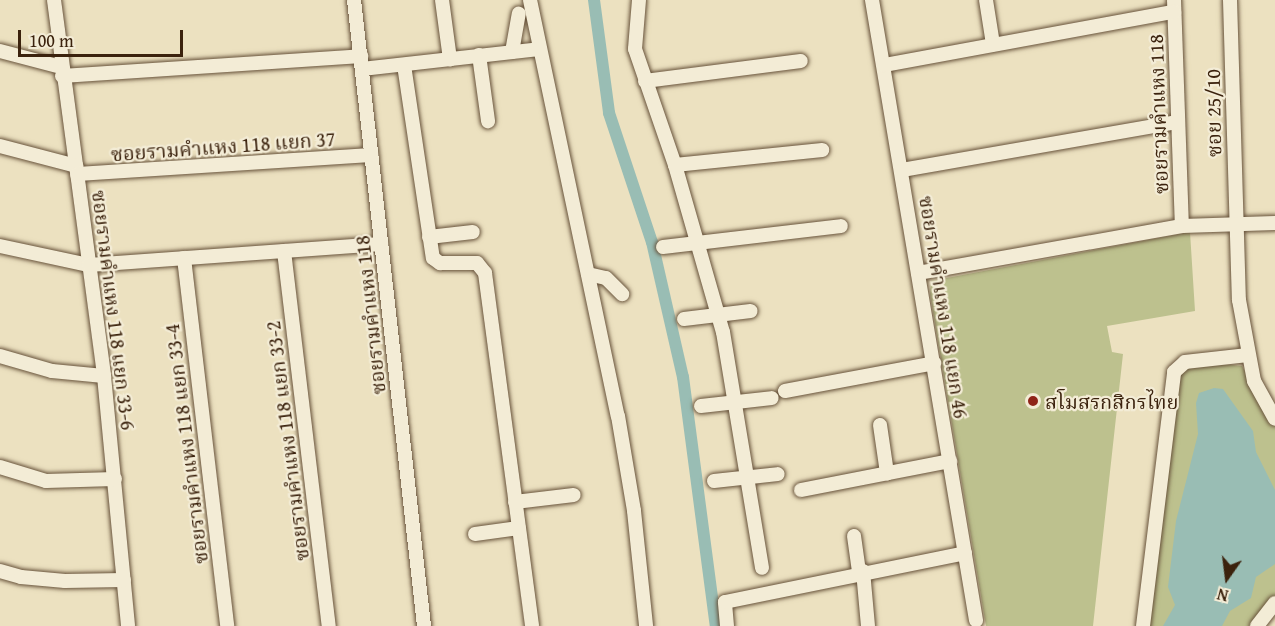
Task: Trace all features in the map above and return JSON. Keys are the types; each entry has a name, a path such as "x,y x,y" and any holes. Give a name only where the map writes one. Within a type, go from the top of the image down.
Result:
{"street":[{"name":"ซอยรามคำแหง 118 แยก 33-6","path":"54,0 61,72 77,170 104,376 128,626"},
{"name":"ซอยรามคำแหง 118","path":"354,0 424,626"},
{"path":"442,0 450,59"},
{"path":"530,0 588,274 632,501 646,626"},
{"path":"639,0 635,49 675,165 695,242 718,314 750,478 762,568"},
{"name":"ซอยรามคำแหง 118 แยก 46","path":"872,0 976,620"},
{"path":"986,0 993,44"},
{"name":"ซอย 25/10","path":"1230,0 1239,300 1254,381 1275,419"},
{"path":"884,65 1174,6"},
{"name":"ซอยรามคำแหง 118","path":"1174,6 1182,226"},
{"path":"512,52 519,14"},
{"path":"0,51 61,72 361,62 404,65 539,49"},
{"path":"479,56 488,121"},
{"path":"645,81 801,61"},
{"path":"404,65 429,237 436,261 477,263 483,268 531,626"},
{"path":"902,170 1178,122"},
{"name":"ซอยรามคำแหง 118 แยก 37","path":"0,146 77,170 371,155"},
{"path":"675,165 822,150"},
{"path":"918,273 1182,226 1275,224"},
{"path":"663,247 841,226"},
{"path":"429,237 473,232"},
{"path":"0,246 89,264 381,244"},
{"name":"ซอยรามคำแหง 118 แยก 33-2","path":"284,251 329,626"},
{"name":"ซอยรามคำแหง 118 แยก 33-4","path":"184,258 227,626"},
{"path":"588,274 606,278 622,294"},
{"path":"684,319 751,311"},
{"path":"1143,626 1174,372 1185,362 1248,355"},
{"path":"0,356 52,370 104,376"},
{"path":"701,406 736,403 934,363"},
{"path":"880,425 887,473"},
{"path":"801,490 950,461"},
{"path":"0,467 46,481 115,479"},
{"path":"714,481 778,474"},
{"path":"515,502 574,495"},
{"path":"475,534 519,528"},
{"path":"854,536 868,626"},
{"path":"727,626 725,602 861,572 965,553"},
{"path":"0,571 21,577 65,581 124,580"},
{"path":"1257,626 1275,603"}],"green space":[{"name":"สโมสรกสิกรไทย","path":"1190,232 1195,311 1107,326 1112,352 1123,354 1093,626 986,626 930,294 931,281"},
{"path":"1214,363 1242,366 1275,426 1275,598 1251,626 1148,626 1177,376 1183,368"}],"water":[{"path":"1214,388 1223,389 1253,431 1256,452 1275,490 1275,564 1256,577 1251,598 1230,611 1222,626 1163,626 1175,605 1168,587 1176,521 1198,434 1196,403 1199,393"}],"waterway":[{"path":"594,0 609,113 652,242 683,377 716,626"}],"place":[{"name":"สโมสรกสิกรไทย","path":"1033,401"}]}
